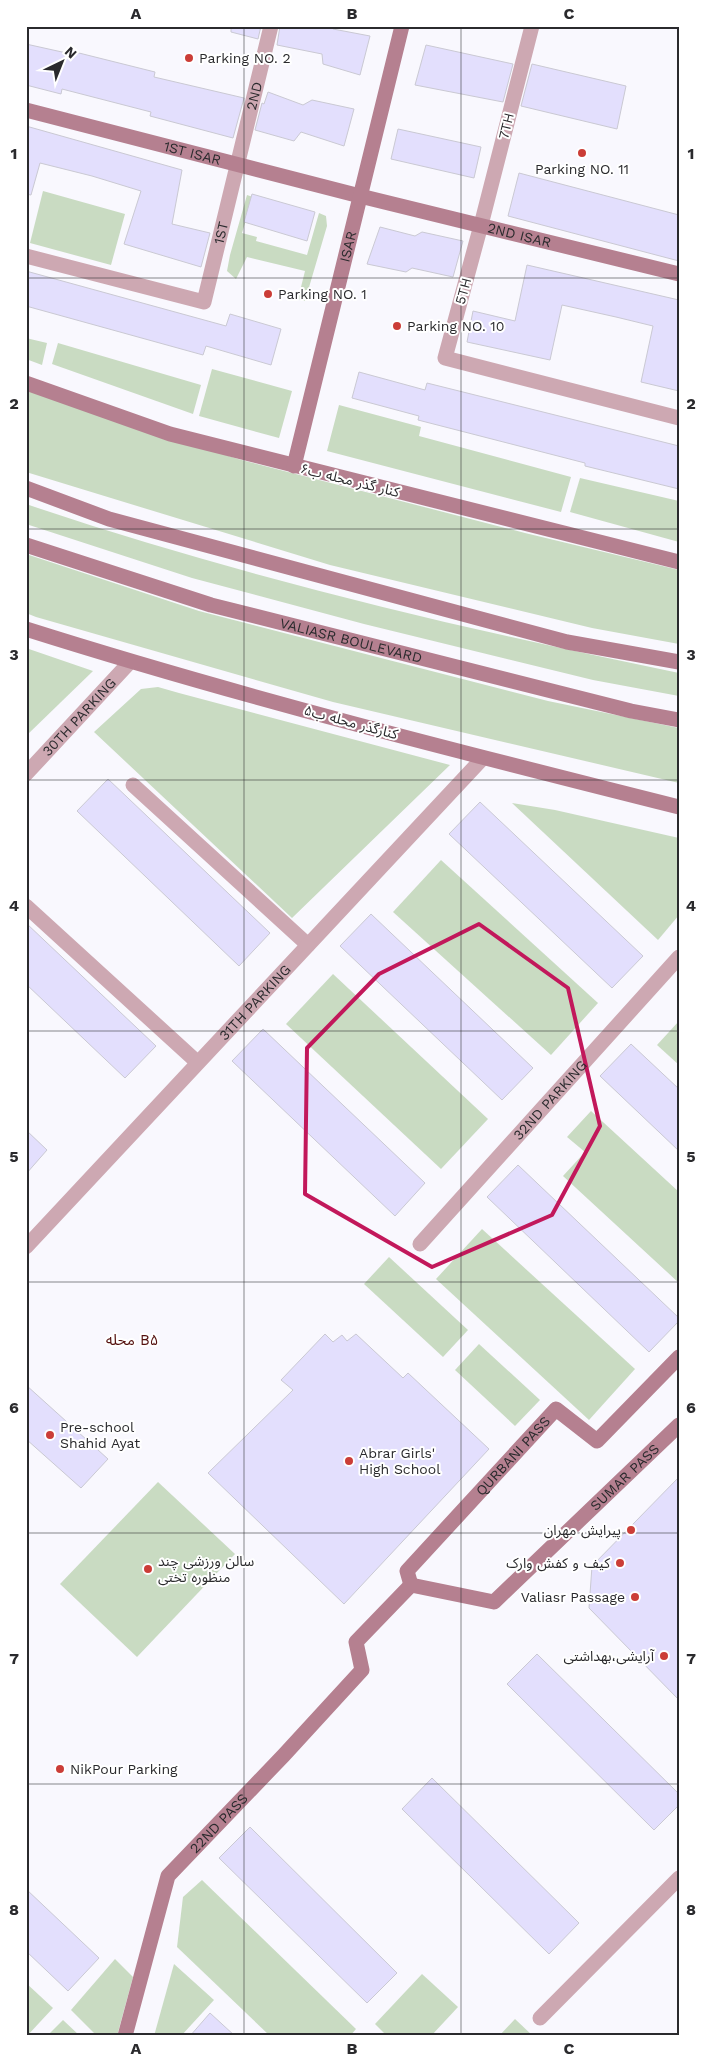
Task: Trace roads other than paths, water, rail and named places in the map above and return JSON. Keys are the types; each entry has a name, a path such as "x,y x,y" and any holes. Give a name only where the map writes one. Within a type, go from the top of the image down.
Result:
{"street":[{"name":"2ND","path":"236,164 271,26"},
{"name":"ISAR","path":"294,466 402,26"},
{"name":"7TH","path":"481,225 532,26"},
{"name":"1ST ISAR","path":"26,110 360,196"},
{"name":"1ST","path":"26,256 204,302 236,164"},
{"name":"2ND ISAR","path":"360,196 679,274"},
{"name":"5TH","path":"481,225 445,358 679,418"},
{"name":"کنار گذر محله ب۶","path":"26,383 170,434 679,562"},
{"path":"26,488 109,519 567,642 679,662"},
{"name":"VALIASR BOULEVARD","path":"26,545 211,605 631,711 679,720"},
{"name":"کنارگذر محله ب۵","path":"26,629 130,662 483,758 679,807"},
{"name":"30TH PARKING","path":"26,774 130,662"},
{"name":"31TH PARKING","path":"26,1247 483,758"},
{"path":"133,785 308,945"},
{"path":"26,906 197,1062"},
{"name":"32ND PARKING","path":"420,1244 679,957"},
{"name":"QURBANI PASS","path":"411,1585 407,1571 556,1409 597,1441 679,1357"},
{"name":"SUMAR PASS","path":"411,1585 494,1602 679,1425"},
{"name":"22ND PASS","path":"125,2036 168,1876 362,1670 356,1642 411,1585"},
{"path":"540,2018 679,1878"}],"place":[{"name":"Parking NO. 2","path":"189,58"},
{"name":"Parking NO. 11","path":"582,153"},
{"name":"Parking NO. 1","path":"268,294"},
{"name":"Parking NO. 10","path":"397,326"},
{"name":"Pre-school Shahid Ayat","path":"50,1435"},
{"name":"Abrar Girls' High School","path":"349,1461"},
{"name":"پیرایش مهران","path":"631,1530"},
{"name":"کیف و کفش وارک","path":"620,1563"},
{"name":"سالن ورزشی چند منظوره تختی","path":"148,1569"},
{"name":"Valiasr Passage","path":"635,1597"},
{"name":"آرایشی،بهداشتی","path":"664,1656"},
{"name":"NikPour Parking","path":"60,1769"}],"district":[{"name":"محله B۵","path":"132,1340"}]}
